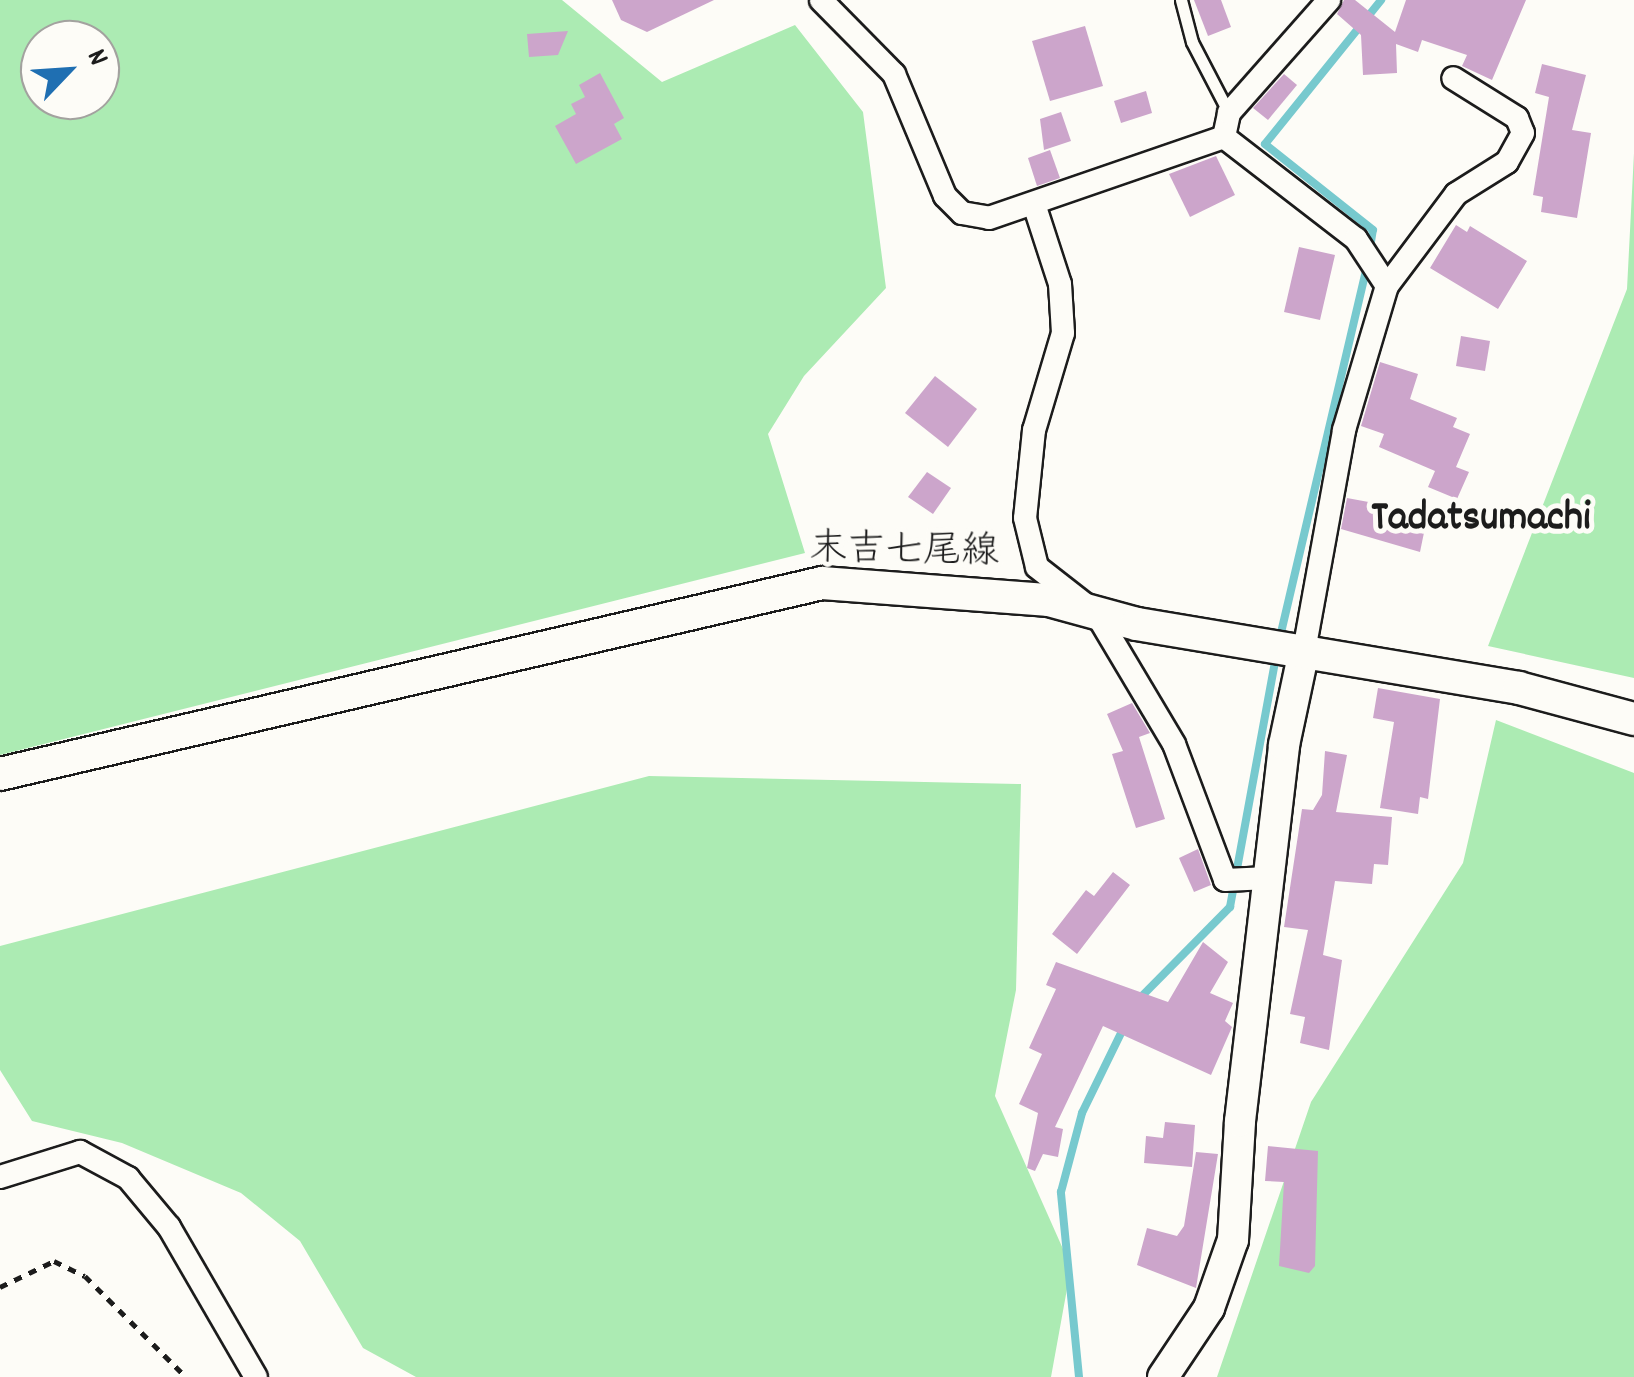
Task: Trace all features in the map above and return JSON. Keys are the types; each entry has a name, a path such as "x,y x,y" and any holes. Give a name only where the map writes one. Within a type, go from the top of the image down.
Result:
{"main road":[{"name":"末吉七尾線","path":"0,774 822,583 971,590 1520,688 1634,719"}],"street":[{"path":"820,0 894,74 952,206 979,218 1034,204 1226,125 1329,0"},
{"path":"1163,1377 1208,1308 1233,1240 1284,745 1344,430 1386,286 1456,194 1518,151 1522,133 1517,118 1453,78"},
{"path":"1226,125 1356,240 1386,286"},
{"path":"1034,204 1060,284 1063,333 1034,430 1025,518 1037,567 1096,612 1174,744 1226,880 1268,878"},
{"path":"0,1177 80,1152 128,1178 168,1227 256,1377"}],"lane":[{"path":"1181,0 1192,42 1226,125"}],"path":[{"path":"0,1287 54,1260 85,1276 186,1377"}],"green space":[{"path":"0,0 562,0 662,82 795,25 863,112 886,288 804,376 768,434 805,553 0,755"},
{"path":"1634,153 1634,678 1488,646 1627,289"},
{"path":"1496,720 1634,773 1634,1377 1217,1377 1311,1102 1463,863"},
{"path":"649,776 1021,784 1016,990 995,1096 1071,1267 1051,1377 416,1377 363,1348 300,1241 241,1193 122,1143 32,1121 0,1070 0,946"}],"building":[{"path":"612,0 714,0 647,32 621,20"},
{"path":"1194,0 1221,0 1231,27 1208,36"},
{"path":"1344,0 1355,0 1395,32 1406,0 1526,0 1492,80 1462,66 1467,55 1422,40 1418,52 1396,44 1397,73 1363,75 1361,35 1337,14"},
{"path":"1085,26 1103,86 1050,101 1032,41"},
{"path":"568,31 558,55 529,57 527,34"},
{"path":"1542,64 1586,75 1572,130 1591,133 1577,218 1541,212 1543,197 1533,195 1549,97 1535,93"},
{"path":"600,73 624,118 614,124 622,139 576,164 555,126 576,114 571,104 585,97 579,85"},
{"path":"1284,74 1297,85 1268,120 1253,108"},
{"path":"1146,91 1152,113 1121,123 1114,101"},
{"path":"1061,112 1071,141 1044,150 1040,119"},
{"path":"1050,150 1060,178 1037,186 1028,158"},
{"path":"1216,156 1235,195 1190,217 1169,174"},
{"path":"1456,225 1467,232 1470,226 1527,261 1498,309 1430,268"},
{"path":"1299,247 1335,255 1320,320 1284,312"},
{"path":"1461,336 1490,341 1485,371 1456,366"},
{"path":"1380,362 1418,374 1410,399 1457,418 1453,427 1470,434 1456,467 1469,472 1457,499 1428,487 1435,471 1379,447 1384,434 1361,426"},
{"path":"935,376 977,409 948,447 905,413"},
{"path":"927,472 951,488 933,514 908,497"},
{"path":"1347,498 1428,513 1420,552 1341,529"},
{"path":"1378,688 1440,699 1428,799 1420,797 1418,814 1380,808 1394,722 1373,718"},
{"path":"1132,703 1150,733 1139,737 1165,819 1136,828 1112,754 1123,751 1107,714"},
{"path":"1325,751 1347,755 1336,812 1392,817 1388,865 1374,864 1372,884 1335,881 1323,955 1342,960 1329,1050 1300,1043 1305,1017 1290,1014 1308,930 1284,927 1302,809 1313,810 1322,795"},
{"path":"1198,849 1211,885 1194,892 1179,858"},
{"path":"1113,872 1130,885 1077,954 1052,934 1086,890 1094,896"},
{"path":"1203,942 1228,962 1210,993 1233,1003 1225,1021 1232,1027 1211,1075 1103,1026 1055,1127 1063,1129 1058,1157 1043,1154 1035,1171 1027,1168 1038,1113 1019,1104 1042,1054 1029,1048 1056,989 1046,985 1056,962 1168,1002"},
{"path":"1165,1122 1195,1125 1192,1167 1144,1163 1146,1136 1163,1138"},
{"path":"1268,1146 1318,1151 1315,1266 1309,1273 1279,1266 1284,1182 1265,1181"},
{"path":"1196,1152 1218,1154 1196,1288 1137,1265 1147,1228 1177,1236 1184,1226"}],"waterway":[{"path":"1370,248 1373,230 1265,144 1381,0"},
{"path":"1280,637 1367,266"},
{"path":"1138,1000 1230,907 1276,656"},
{"path":"1079,1377 1061,1192 1082,1113 1125,1025"}],"district":[{"name":"Tadatsumachi","path":"1481,520"}]}
